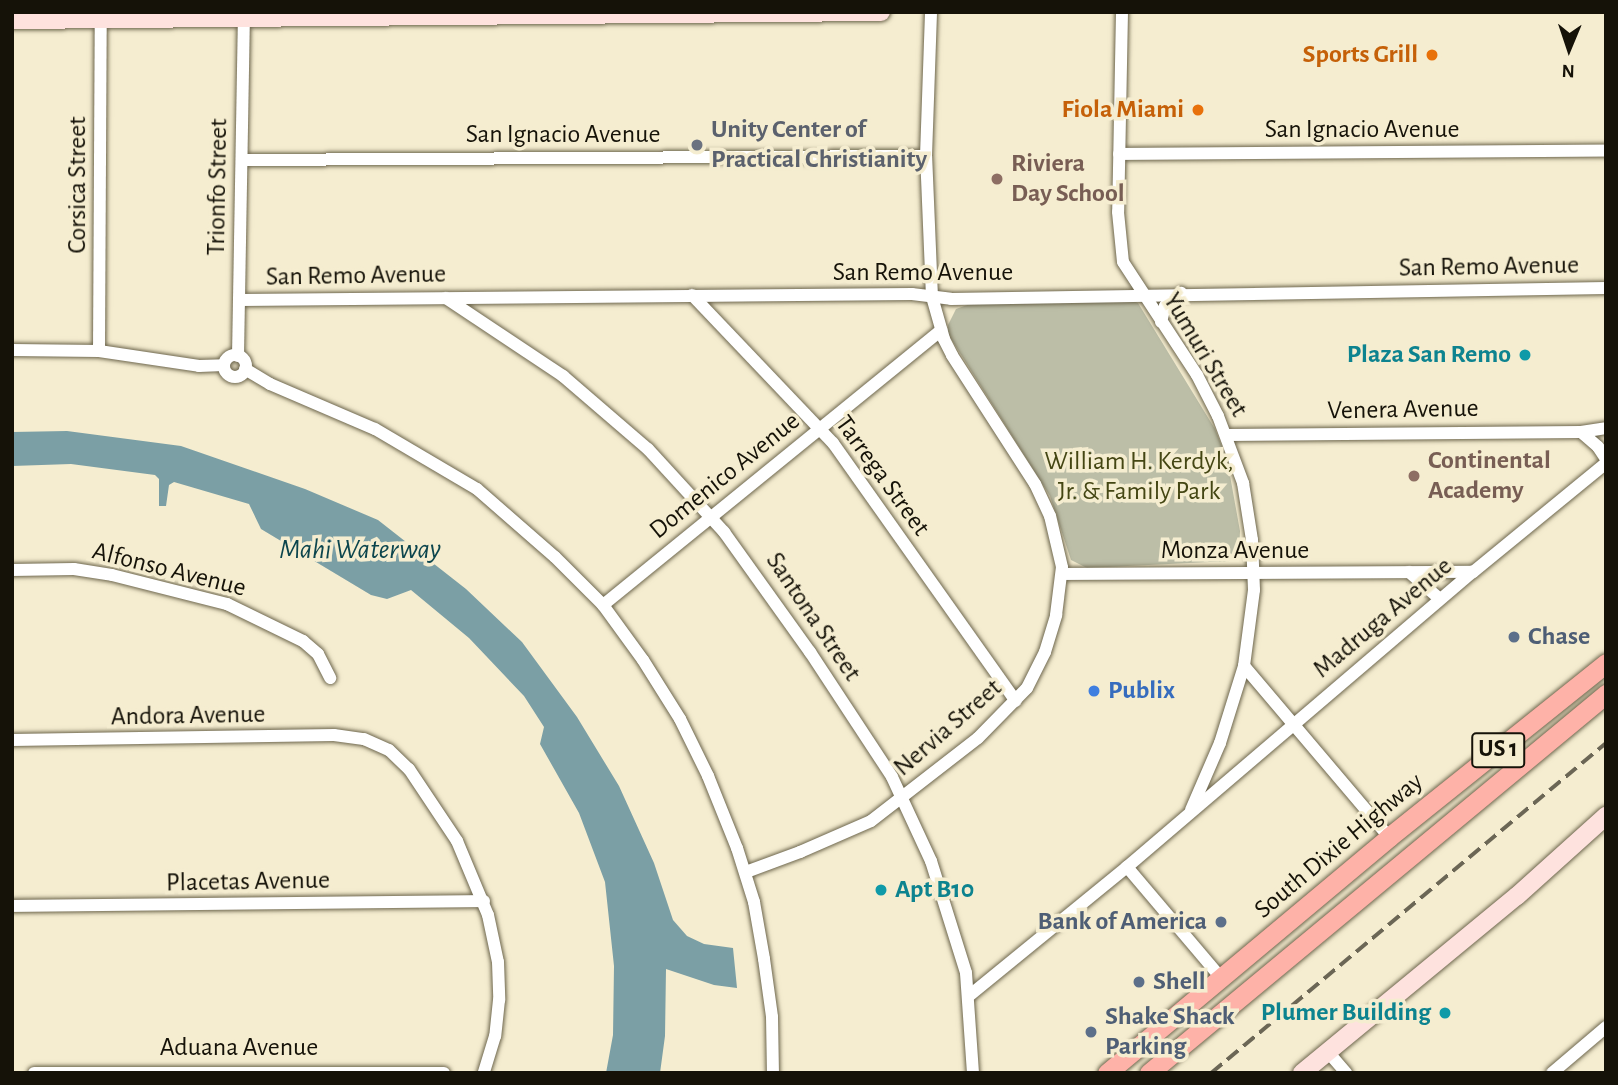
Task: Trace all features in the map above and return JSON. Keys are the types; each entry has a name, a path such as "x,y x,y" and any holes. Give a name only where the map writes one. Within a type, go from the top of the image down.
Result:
{"highway":[{"name":"South Dixie Highway","path":"1107,1073 1389,837 1606,663"},
{"name":"South Dixie Highway","path":"1149,1073 1606,694"},
{"path":"1373,885 1387,856 1389,837 1407,838 1442,828"},
{"path":"1206,1025 1221,978 1234,980 1270,971"}],"main road":[{"path":"12,20 244,15 881,12"},
{"path":"1302,1073 1517,895 1606,816"}],"street":[{"name":"Nervia Street","path":"746,872 860,827 902,798 978,738 1016,701 1037,673 1054,624 1063,575 1054,527 1039,492 974,391 941,330 932,297 926,156 931,12"},
{"name":"Yumuri Street","path":"1122,12 1119,154 1121,257 1204,388 1226,435 1245,492 1254,574 1251,627 1244,666"},
{"name":"Trionfo Street","path":"238,356 244,15"},
{"name":"Corsica Street","path":"99,351 101,19"},
{"name":"San Ignacio Avenue","path":"1119,154 1606,151"},
{"name":"San Ignacio Avenue","path":"242,160 926,156"},
{"name":"San Remo Avenue","path":"240,300 912,294 932,297 1606,288"},
{"path":"1161,322 1165,306 1181,293"},
{"name":"Tarrega Street","path":"692,295 820,428 1016,701"},
{"name":"Santona Street","path":"445,297 591,397 648,449 710,515 795,630 874,748 902,798 938,879 961,951 970,995 973,1073"},
{"name":"Domenico Avenue","path":"603,605 710,515 941,330"},
{"path":"12,350 99,351 199,366 224,365"},
{"path":"238,356 245,361 243,374 233,377 227,373 224,365 229,357 238,356"},
{"path":"245,369 270,384 375,429 468,483 504,510 603,605 658,682 689,736 719,800 746,872 770,1004 773,1073"},
{"name":"Venera Avenue","path":"1226,435 1581,432 1606,428"},
{"path":"1581,432 1598,447 1606,461"},
{"name":"Madruga Avenue","path":"970,995 1127,867 1293,723 1606,461"},
{"name":"Alfonso Avenue","path":"12,570 103,573 227,604 303,640 318,654 330,678"},
{"path":"1409,572 1440,599"},
{"name":"Monza Avenue","path":"1063,575 1473,572"},
{"path":"1244,666 1389,837"},
{"name":"Madruga Avenue","path":"1191,810 1220,743 1244,666"},
{"name":"Andora Avenue","path":"12,740 334,736 364,739 389,750 409,769 457,841 484,901"},
{"path":"1127,867 1221,978"},
{"path":"484,901 496,946 499,1000 495,1036 484,1073"},
{"name":"Placetas Avenue","path":"12,906 484,901"},
{"path":"1552,1073 1606,1027"},
{"path":"1328,1052 1346,1073"},
{"name":"Aduana Avenue","path":"34,1073 444,1073"}],"green space":[{"name":"William H. Kerdyk, Jr. & Family Park","path":"1131,300 1138,303 1215,429 1227,459 1240,531 1239,551 1230,561 1087,568 1071,560 1050,496 948,334 948,325 956,309 970,304"}],"water":[{"name":"Mahi Waterway","path":"67,431 181,446 305,489 378,520 466,589 522,642 577,717 619,786 654,863 673,920 687,936 704,944 733,948 737,988 714,985 666,969 665,1036 660,1073 606,1073 613,1035 614,966 605,882 579,813 540,744 544,727 524,696 469,638 411,590 387,599 371,595 261,529 249,504 174,482 169,485 166,506 159,506 159,479 155,475 71,464 12,466 12,432"}],"railway":[{"path":"1211,1073 1606,743"}],"place":[{"name":"Sports Grill","path":"1432,55"},
{"name":"Fiola Miami","path":"1198,110"},
{"name":"Unity Center of Practical Christianity","path":"697,145"},
{"name":"Riviera Day School","path":"997,179"},
{"name":"Plaza San Remo","path":"1525,355"},
{"name":"Continental Academy","path":"1414,476"},
{"name":"Chase","path":"1514,637"},
{"name":"Publix","path":"1094,691"},
{"name":"Apt B10","path":"881,890"},
{"name":"Bank of America","path":"1221,922"},
{"name":"Shell","path":"1139,982"},
{"name":"Plumer Building","path":"1445,1013"},
{"name":"Shake Shack Parking","path":"1091,1032"}]}
